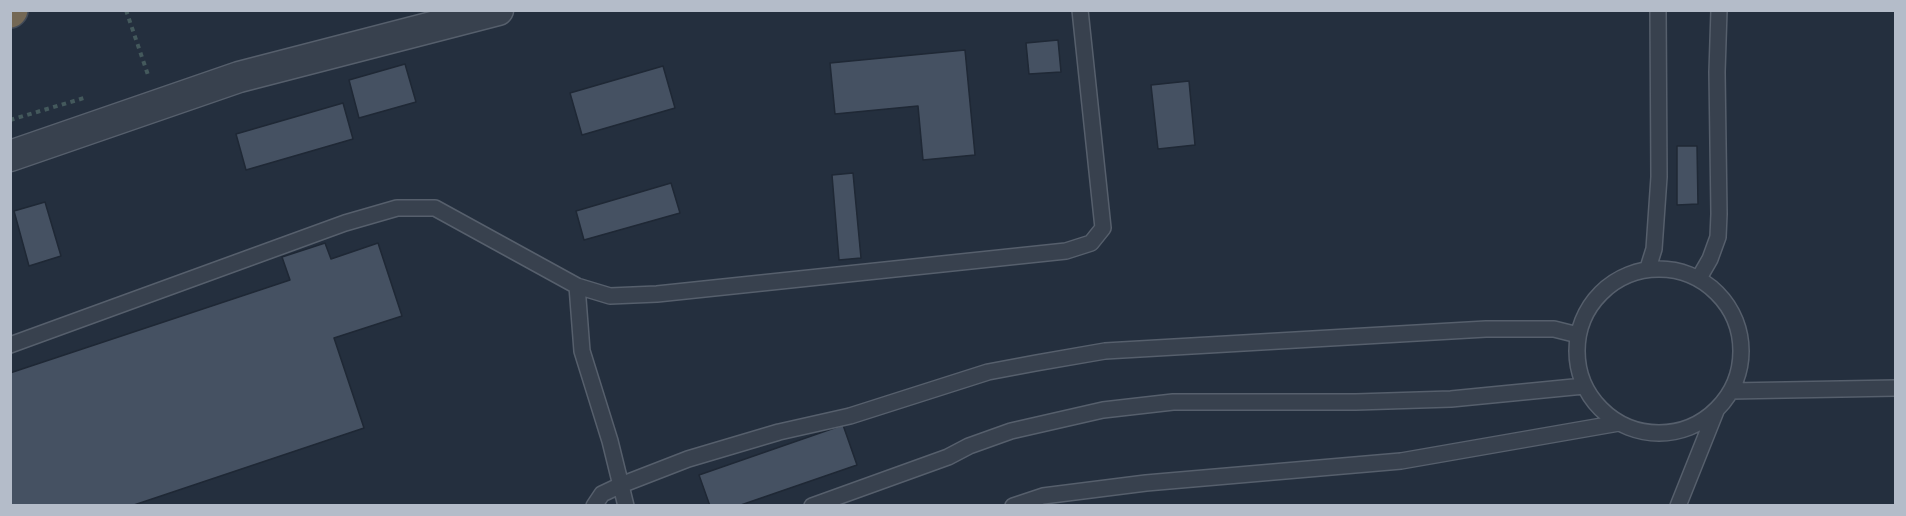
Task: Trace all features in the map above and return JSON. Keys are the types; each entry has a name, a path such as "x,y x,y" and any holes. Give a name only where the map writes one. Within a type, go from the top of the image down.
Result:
{"street":[{"path":"10,156 239,77 498,10"}],"lane":[{"path":"10,345 345,223 397,208 435,208 577,286 610,296 657,294 1066,251 1091,243 1103,228 1080,10"},
{"path":"1648,268 1654,249 1659,177 1658,10"},
{"path":"1698,278 1710,259 1718,237 1719,10"},
{"path":"1678,506 1716,411 1731,391 1740,366 1740,340 1733,315 1719,294 1698,278 1674,269 1648,268 1623,276 1602,290 1586,311 1578,335 1577,362 1584,386 1599,408 1619,423 1644,432 1670,433 1694,426 1716,411"},
{"path":"577,286 582,351 610,441 626,506"},
{"path":"594,506 602,494 688,459 755,439 850,416 988,372 1105,351 1520,328 1554,329 1578,335"},
{"path":"812,506 948,457 969,446 1011,431 1103,410 1173,402 1356,402 1451,399 1584,386"},
{"path":"1731,391 1896,388"},
{"path":"1013,506 1043,496 1146,483 1401,461 1619,423"}],"path":[{"path":"126,10 149,78 138,81"},
{"path":"10,120 85,97"}],"building":[{"path":"1058,40 1061,72 1029,74 1026,43"},
{"path":"965,50 975,155 923,160 918,106 835,114 830,63"},
{"path":"405,64 416,102 359,118 349,80"},
{"path":"663,66 675,108 582,135 570,93"},
{"path":"1189,81 1195,145 1158,149 1151,85"},
{"path":"343,103 353,139 246,170 236,134"},
{"path":"1677,146 1697,146 1698,204 1677,205"},
{"path":"853,173 861,258 839,260 832,175"},
{"path":"671,183 680,213 584,240 576,211"},
{"path":"45,202 61,256 29,266 14,211"},
{"path":"325,243 331,259 378,243 402,316 334,338 364,428 131,506 10,506 10,373 290,280 282,257"},
{"path":"843,425 857,465 738,506 710,506 699,475"}]}
